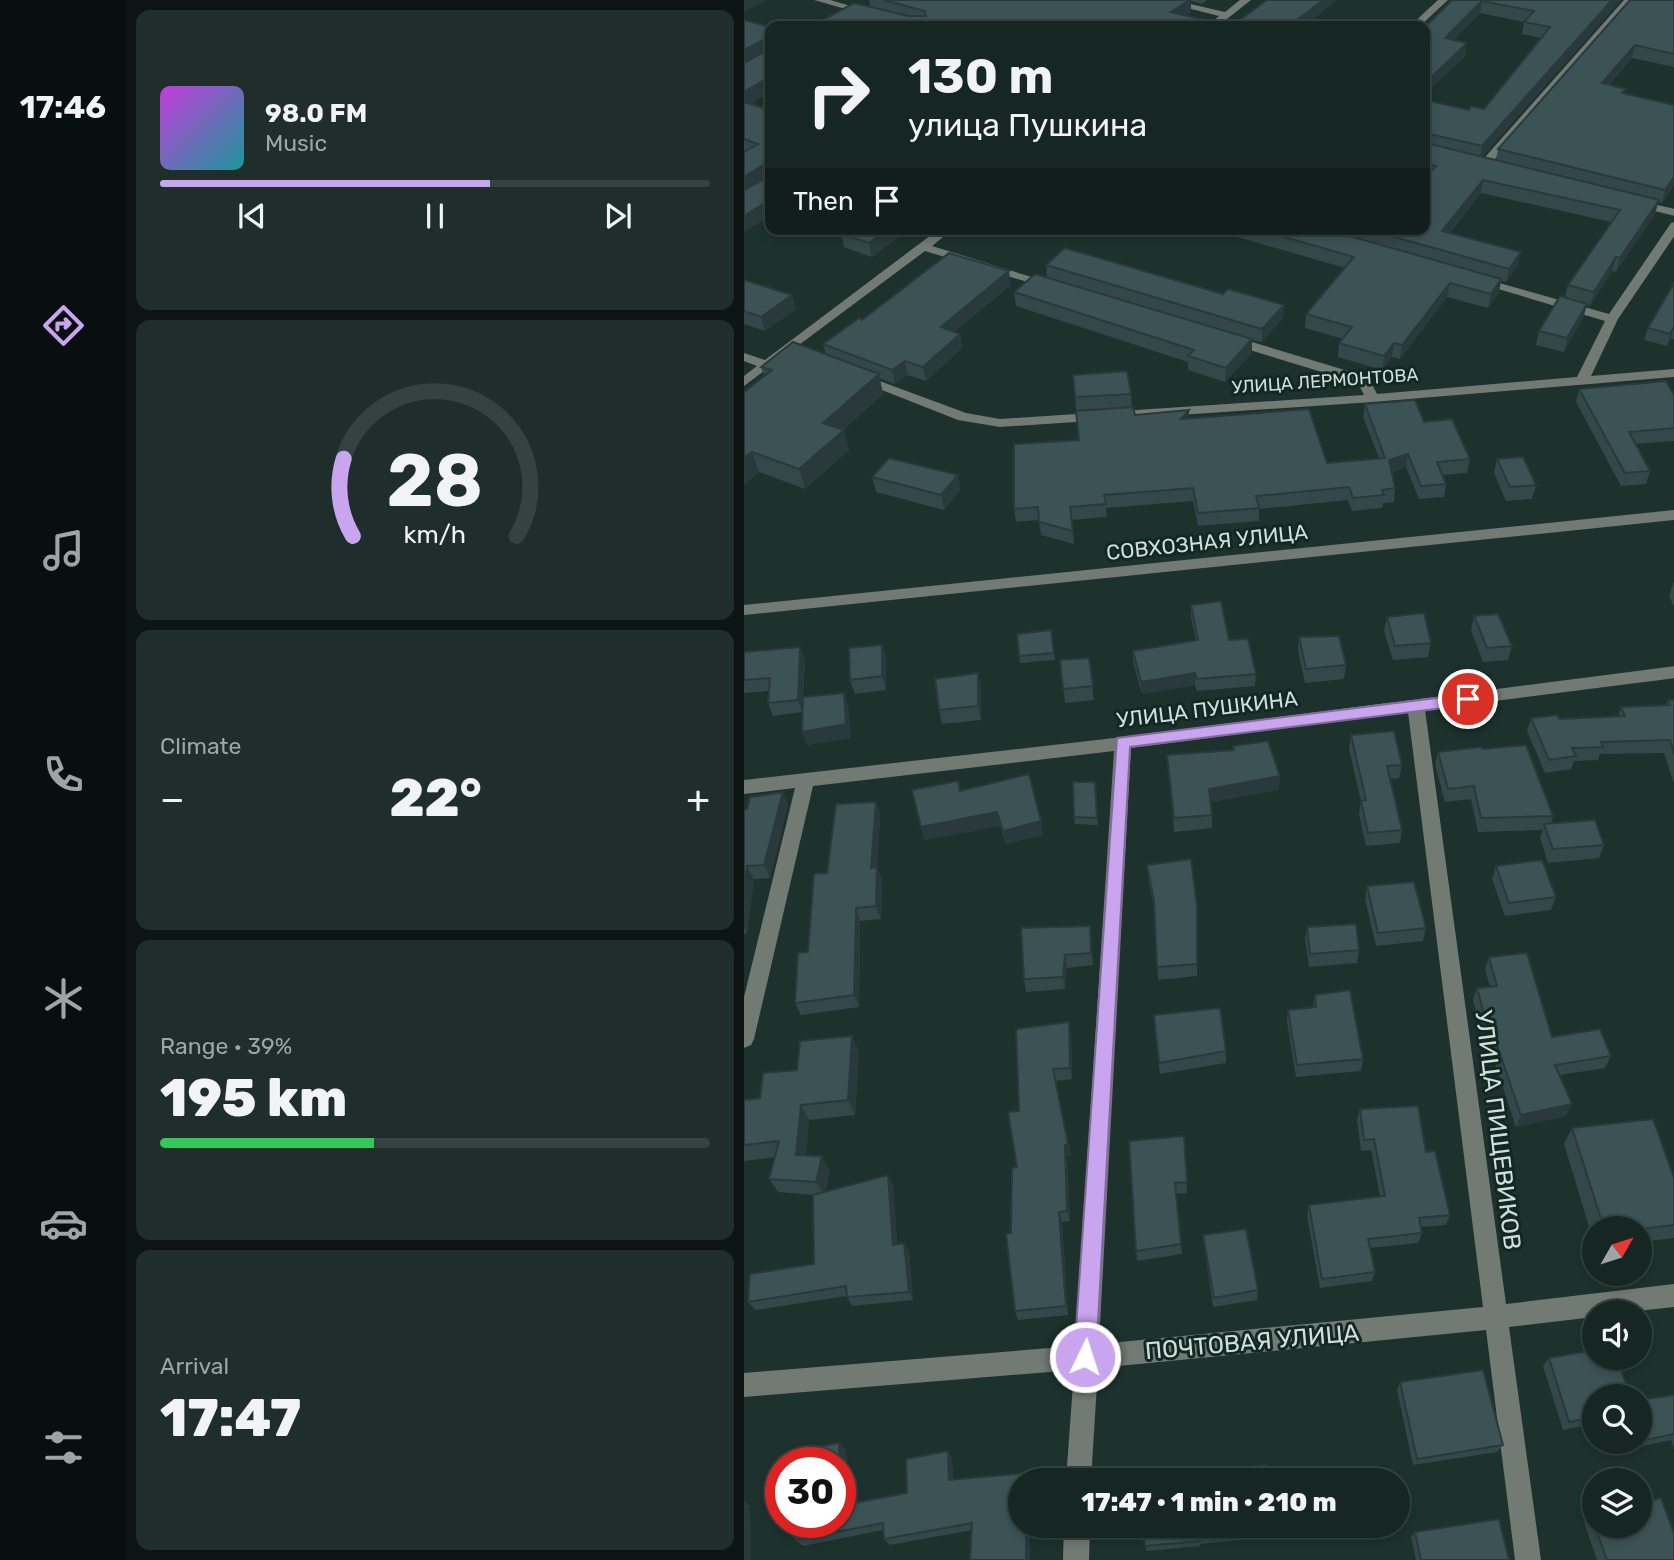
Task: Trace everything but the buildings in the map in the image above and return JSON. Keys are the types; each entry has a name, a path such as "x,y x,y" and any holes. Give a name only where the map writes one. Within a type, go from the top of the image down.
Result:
{"street":[{"path":"819,0 886,17"},
{"path":"842,14 869,0"},
{"path":"1161,0 1226,15"},
{"path":"1218,21 1246,0"},
{"path":"1420,21 1443,0"},
{"path":"1496,169 1477,164 1629,0"},
{"path":"1623,200 1674,213"},
{"path":"1582,380 1612,318 1674,225"},
{"path":"744,382 765,365 791,353 939,235"},
{"path":"924,247 1070,291"},
{"path":"1465,278 1612,318"},
{"path":"1217,335 1363,380 1373,398"},
{"path":"744,357 765,365"},
{"name":"УЛИЦА ЛЕРМОНТОВА","path":"848,374 979,422 1000,423 1373,398 1674,373"},
{"name":"СОВХОЗНАЯ УЛИЦА","path":"744,610 1674,515"},
{"name":"УЛИЦА ПУШКИНА","path":"744,787 1123,743 1674,673"},
{"name":"УЛИЦА ПИЩЕВИКОВ","path":"1416,706 1528,1560"},
{"path":"1080,1468 1123,743"},
{"path":"744,1039 806,779"},
{"name":"ПОЧТОВАЯ УЛИЦА","path":"744,1385 1085,1357 1497,1318 1674,1295"},
{"path":"1076,1560 1077,1538"}],"route":[{"path":"1085,1357 1123,743 1468,699"}]}
